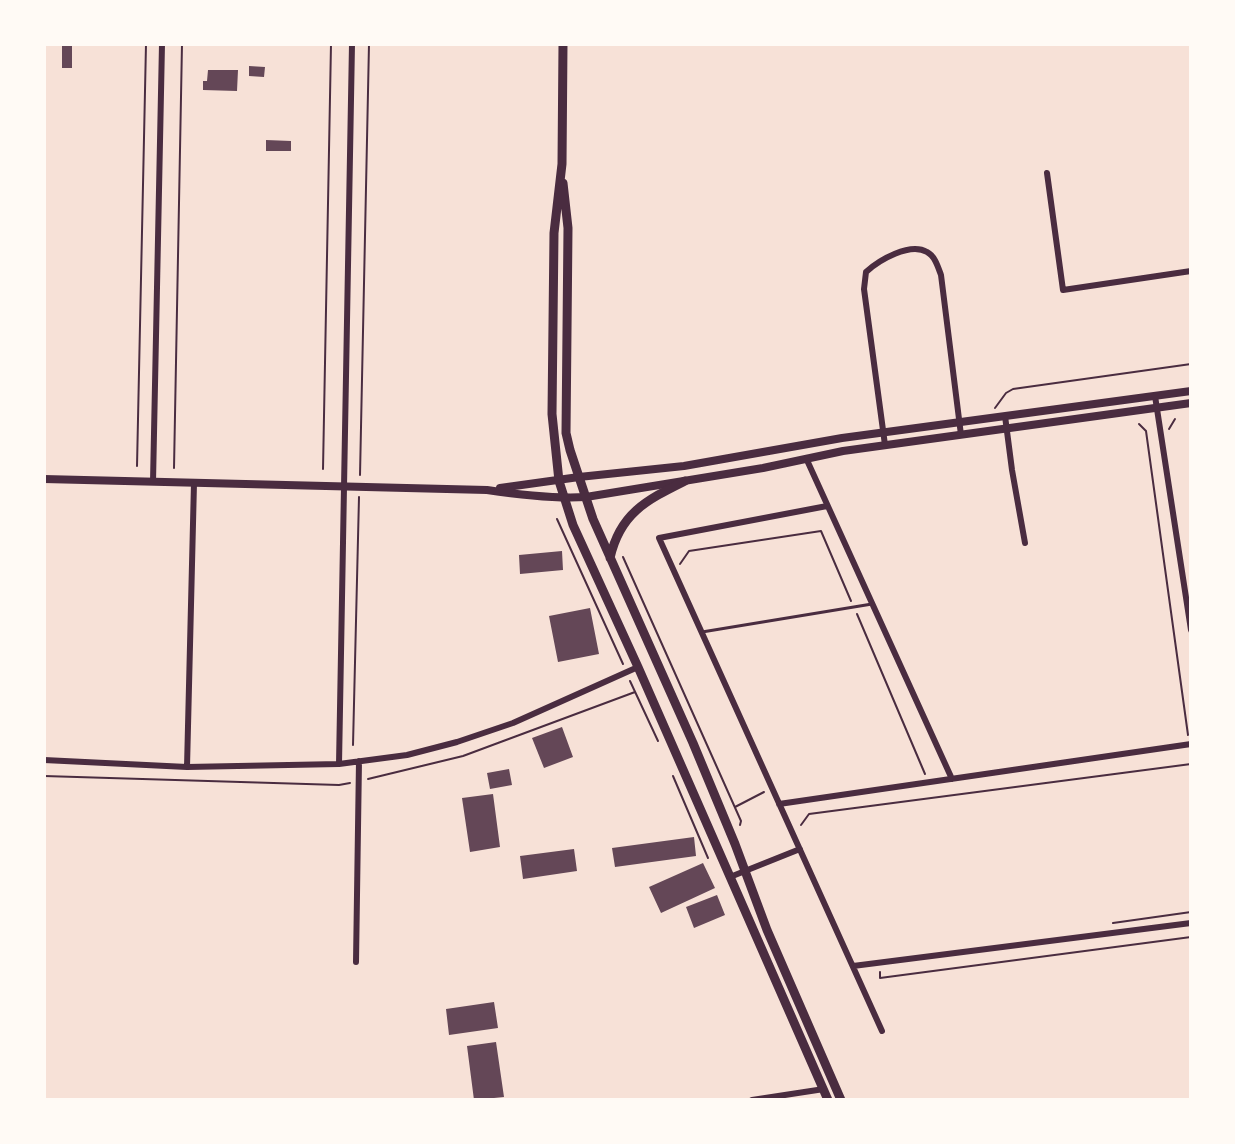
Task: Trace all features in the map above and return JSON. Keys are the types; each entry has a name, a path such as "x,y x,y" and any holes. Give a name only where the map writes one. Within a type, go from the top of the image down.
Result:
{"main road":[{"path":"563,44 562,164 568,228 566,433 593,519 681,716 746,870 767,930 841,1100"},
{"path":"562,164 554,233 552,414 559,481 573,525 828,1100"},
{"path":"610,559 616,537 627,518 685,481"}],"street":[{"path":"153,482 162,44"},
{"path":"339,764 352,44"},
{"path":"1047,173 1063,290 1191,271"},
{"path":"885,445 864,289 866,272 877,262 915,249 926,251 935,259 941,275 961,435"},
{"path":"487,490 684,466 842,438 1191,391"},
{"path":"1155,396 1191,630"},
{"path":"44,479 487,490 516,495 586,497 885,445 1191,403"},
{"path":"1005,416 1025,543"},
{"path":"806,458 952,779"},
{"path":"187,767 194,483"},
{"path":"827,506 659,538 882,1031"},
{"path":"44,760 187,767 339,764 407,755 513,723 638,667"},
{"path":"779,804 1190,744"},
{"path":"356,962 359,761"},
{"path":"730,877 800,849"},
{"path":"853,966 1191,923"},
{"path":"752,1100 835,1088"}],"lane":[{"path":"702,632 872,604"}],"path":[{"path":"137,466 146,44"},
{"path":"174,468 182,44"},
{"path":"323,469 331,44"},
{"path":"353,745 369,44"},
{"path":"989,418 1006,393 1013,389 1191,364"},
{"path":"1139,424 1146,431 1190,744"},
{"path":"680,565 689,551 821,531 925,774"},
{"path":"799,829 809,814 1191,764"},
{"path":"735,807 772,788"},
{"path":"1113,923 1191,912"},
{"path":"879,962 880,978 1191,937"}],"building":[{"path":"72,45 72,68 62,68 62,46"},
{"path":"249,66 265,67 264,77 249,76"},
{"path":"208,70 238,70 237,91 203,90"},
{"path":"266,140 291,141 291,151 266,151"},
{"path":"562,551 563,570 520,574 519,555"},
{"path":"590,608 599,654 558,662 549,616"},
{"path":"562,727 573,757 544,768 532,738"},
{"path":"509,769 512,785 490,789 487,773"},
{"path":"493,794 500,847 470,852 462,798"},
{"path":"694,837 696,856 615,867 612,848"},
{"path":"574,849 577,871 523,879 520,856"},
{"path":"703,863 715,888 661,913 649,887"},
{"path":"717,895 725,915 694,928 686,907"},
{"path":"494,1002 498,1028 449,1035 446,1009"},
{"path":"496,1042 504,1097 474,1100 467,1046"}]}
